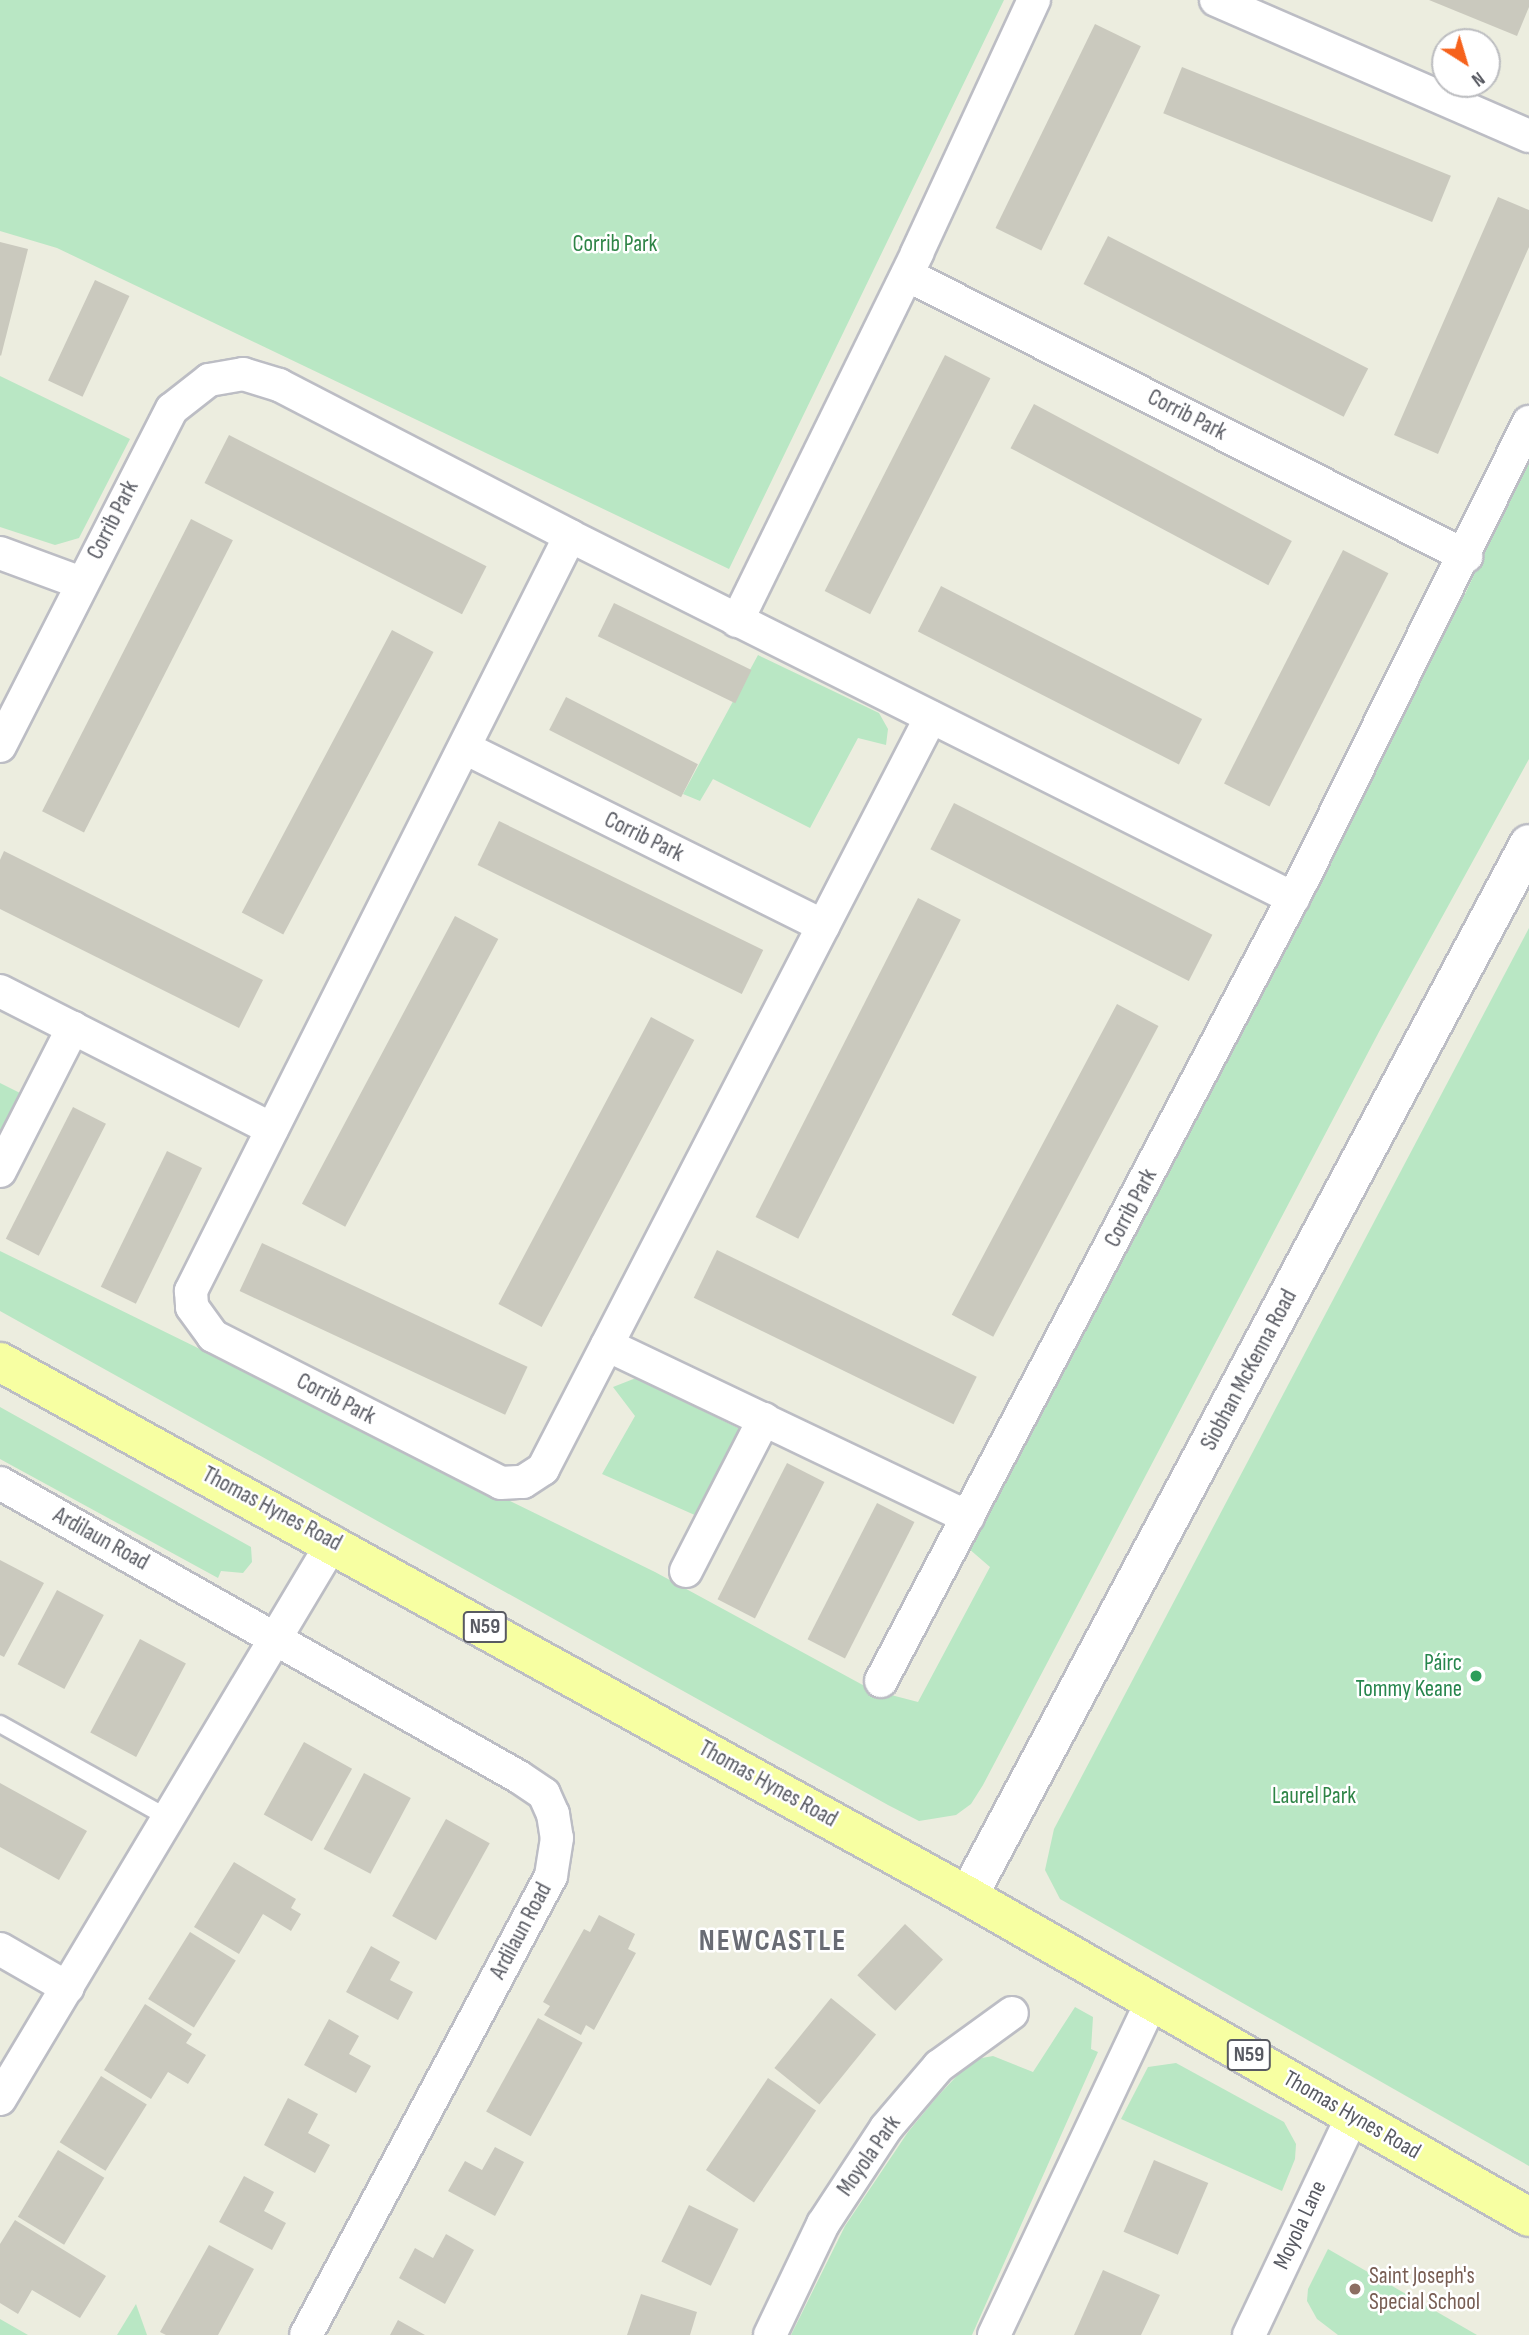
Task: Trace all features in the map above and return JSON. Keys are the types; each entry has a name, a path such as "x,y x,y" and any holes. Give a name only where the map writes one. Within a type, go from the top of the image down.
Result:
{"main road":[{"name":"Thomas Hynes Road","path":"0,1362 333,1542 968,1896 1529,2217"}],"street":[{"path":"737,621 907,275 1034,0"},
{"path":"1216,0 1529,136"},
{"name":"Corrib Park","path":"907,275 1466,556"},
{"name":"Corrib Park","path":"0,746 172,409 198,386 232,374 279,384 737,621 1293,898"},
{"name":"Corrib Park","path":"881,1681 1293,898 1466,556 1529,422"},
{"name":"Corrib Park","path":"570,536 191,1291 192,1307 213,1336 501,1483 516,1484 543,1468 931,717"},
{"name":"Corrib Park","path":"0,553 81,583"},
{"name":"Corrib Park","path":"465,748 823,926"},
{"name":"Siobhan McKenna Road","path":"968,1896 1529,844"},
{"path":"0,991 272,1129"},
{"path":"0,1171 73,1028"},
{"path":"607,1345 968,1517"},
{"path":"686,1571 764,1419"},
{"name":"Ardilaun Road","path":"0,1483 276,1637 544,1794 557,1838 551,1876 306,2335"},
{"path":"0,2099 333,1542"},
{"path":"0,1949 68,1988"},
{"path":"994,2335 1152,2000"},
{"name":"Moyola Park","path":"770,2335 823,2224 886,2129 939,2066 1012,2013"},
{"name":"Moyola Lane","path":"1249,2335 1353,2115"}],"lane":[{"path":"0,1724 170,1818"}],"green space":[{"name":"Corrib Park","path":"0,0 1004,0 729,569 57,248 0,231"},
{"path":"0,376 130,439 79,538 55,545 0,527"},
{"path":"1529,455 1529,759 1381,1028 983,1785 971,1804 956,1815 919,1821 888,1805 0,1311 0,1251 655,1572 872,1690 918,1702 990,1567 968,1548 1466,592"},
{"path":"758,655 879,713 888,729 886,745 858,738 810,828 713,779 700,801 683,794"},
{"name":"Laurel Park","path":"1529,928 1529,2166 1060,1899 1045,1870 1054,1829"},
{"path":"0,1083 20,1093 0,1133"},
{"path":"636,1378 740,1429 697,1516 602,1474 635,1416 613,1387"},
{"path":"0,1407 251,1547 252,1562 243,1573 221,1571 218,1578 0,1459"},
{"path":"1075,2007 1093,2017 1091,2049 1098,2052 972,2335 791,2335 845,2226 908,2132 937,2097 968,2064 982,2058 993,2056 1033,2072"},
{"path":"1176,2063 1284,2122 1296,2144 1295,2159 1282,2191 1121,2119 1148,2067"},
{"name":"Saint Joseph's Special School","path":"1328,2249 1477,2335 1338,2335 1317,2319 1307,2301 1308,2289"},
{"path":"136,2304 147,2335 117,2335"},
{"path":"0,2319 28,2335 0,2335"}],"building":[{"path":"1429,0 1529,0 1529,7 1517,36"},
{"path":"1095,24 1141,46 1041,250 995,228"},
{"path":"1182,67 1451,176 1432,222 1163,113"},
{"path":"1498,197 1529,210 1529,247 1438,454 1394,435"},
{"path":"1108,236 1368,369 1344,417 1083,284"},
{"path":"0,242 28,249 1,356 0,355"},
{"path":"95,280 129,296 83,397 48,381"},
{"path":"945,355 990,378 870,614 825,591"},
{"path":"1034,404 1292,541 1268,585 1011,448"},
{"path":"229,435 487,566 462,614 204,483"},
{"path":"191,519 233,540 84,833 42,811"},
{"path":"1343,550 1388,573 1269,807 1224,783"},
{"path":"941,586 1202,719 1179,764 918,631"},
{"path":"614,603 752,670 735,703 598,636"},
{"path":"392,630 433,652 283,935 242,913"},
{"path":"566,697 698,764 681,797 549,730"},
{"path":"954,803 1212,935 1189,981 930,849"},
{"path":"499,821 763,950 742,994 478,865"},
{"path":"4,851 263,980 239,1028 0,909 0,860"},
{"path":"918,898 961,920 798,1239 755,1217"},
{"path":"455,916 498,939 345,1227 302,1204"},
{"path":"1117,1004 1158,1026 993,1337 952,1315"},
{"path":"651,1017 694,1040 542,1327 498,1304"},
{"path":"73,1107 106,1124 39,1256 6,1239"},
{"path":"167,1151 202,1168 136,1304 101,1287"},
{"path":"262,1243 528,1367 505,1415 240,1291"},
{"path":"717,1250 977,1377 954,1424 694,1298"},
{"path":"787,1463 824,1482 755,1618 718,1599"},
{"path":"877,1503 914,1522 845,1658 808,1639"},
{"path":"0,1560 44,1583 4,1657 0,1655"},
{"path":"57,1590 104,1615 64,1689 18,1664"},
{"path":"140,1639 186,1663 136,1757 90,1733"},
{"path":"304,1742 352,1769 312,1841 264,1815"},
{"path":"364,1773 411,1798 370,1874 324,1849"},
{"path":"0,1783 87,1831 59,1880 0,1847"},
{"path":"446,1819 490,1843 436,1940 392,1916"},
{"path":"234,1862 296,1899 291,1908 301,1914 291,1931 263,1914 239,1954 194,1927"},
{"path":"599,1915 635,1934 628,1949 636,1953 594,2030 586,2025 581,2035 544,2015 550,2006 543,2002 584,1929 590,1932"},
{"path":"905,1924 943,1959 895,2011 857,1975"},
{"path":"190,1932 236,1961 194,2028 148,1999"},
{"path":"371,1946 400,1962 390,1980 413,1992 398,2020 346,1992"},
{"path":"831,1998 876,2035 819,2104 774,2068"},
{"path":"145,2004 192,2034 186,2043 206,2055 188,2084 168,2072 151,2099 104,2070"},
{"path":"538,2018 583,2043 531,2136 486,2112"},
{"path":"329,2019 359,2036 349,2054 371,2066 356,2093 304,2065"},
{"path":"101,2076 147,2105 105,2171 60,2142"},
{"path":"768,2078 816,2110 754,2202 706,2170"},
{"path":"288,2098 318,2114 308,2133 330,2145 315,2173 264,2145"},
{"path":"495,2147 524,2162 495,2216 448,2191 465,2161 482,2170"},
{"path":"58,2150 104,2178 64,2245 18,2217"},
{"path":"1154,2160 1208,2183 1178,2255 1124,2232"},
{"path":"244,2176 274,2192 264,2211 286,2223 272,2250 219,2222"},
{"path":"689,2205 738,2229 711,2286 661,2262"},
{"path":"15,2220 106,2276 80,2318 32,2290 18,2314 0,2303 0,2244"},
{"path":"446,2234 474,2250 445,2304 399,2278 415,2248 433,2258"},
{"path":"209,2245 254,2269 218,2335 166,2335 160,2332"},
{"path":"1103,2270 1160,2295 1141,2335 1074,2335"},
{"path":"641,2294 697,2312 690,2335 627,2335"},
{"path":"398,2320 425,2335 390,2335"}],"place":[{"name":"Páirc Tommy Keane","path":"1476,1676"},
{"name":"Saint Joseph's Special School","path":"1355,2289"}],"district":[{"name":"NEWCASTLE","path":"773,1941"}]}
